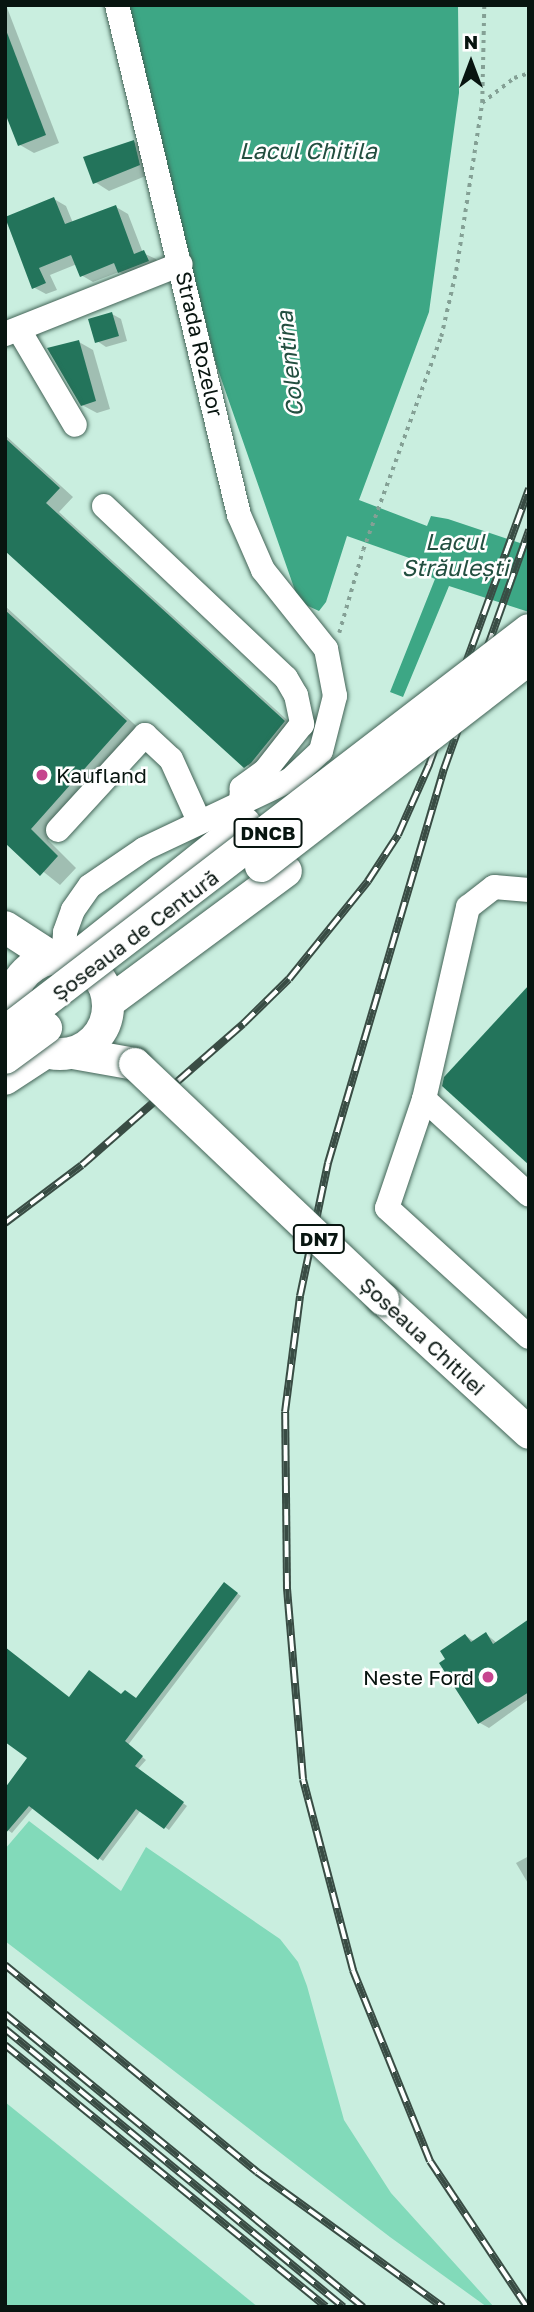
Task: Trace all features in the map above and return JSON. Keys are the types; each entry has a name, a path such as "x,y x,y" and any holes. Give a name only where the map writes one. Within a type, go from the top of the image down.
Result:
{"main road":[{"path":"135,1064 60,1052 25,1039 8,1008 21,977 64,958 243,813 529,606"},
{"name":"Șoseaua de Centură","path":"8,1008 529,630"},
{"name":"Șoseaua de Centură","path":"5,1058 529,659"},
{"path":"5,1079 99,1036 108,1009 529,684"},
{"name":"DN7","path":"5,927 94,971 108,1009"},
{"name":"Șoseaua Chitilei","path":"108,1009 135,1064 529,1433"}],"street":[{"name":"Strada Rozelor","path":"117,5 244,530 263,570 307,621 331,660"},
{"path":"75,425 12,332 181,264"},
{"path":"104,506 286,678 296,695 302,724 299,731 265,771 242,788 243,813"},
{"path":"64,958 65,932 90,886 144,849 199,821 243,813 290,780 321,751 335,696 331,660"},
{"path":"58,830 145,735 171,759 199,821"},
{"path":"529,890 494,887 468,907 424,1099 387,1208 529,1337"},
{"path":"424,1099 529,1195"}],"path":[{"path":"331,660 381,497 441,337 456,271 482,103 484,5"},
{"path":"482,103 514,78 529,73"}],"shaded area":[{"path":"29,1821 121,1891 146,1847 280,1939 298,1962 307,1986 344,2120 391,2193 494,2307 487,2307 390,2237 5,1941 5,1849"},
{"path":"5,2102 258,2307 5,2307"}],"water":[{"name":"Lacul Chitila","path":"124,5 458,5 459,93 429,312 359,500 427,526 431,516 448,519 529,546 529,612 449,586 403,697 390,692 435,579 412,568 415,560 347,536 326,602 319,611 299,602 216,364"}],"building":[{"path":"6,30 46,135 18,146 5,113"},
{"path":"134,140 140,165 93,184 83,157"},
{"path":"54,197 65,224 116,205 134,254 144,250 149,261 118,273 114,263 80,277 71,255 39,268 46,283 32,289 5,217"},
{"path":"112,312 119,336 95,343 88,319"},
{"path":"79,340 96,401 81,406 47,348"},
{"path":"5,438 60,488 46,503 285,721 251,763 244,768 5,551"},
{"name":"Kaufland","path":"5,610 127,721 31,829 58,856 40,876 5,843"},
{"path":"529,985 529,1165 442,1086 444,1077"},
{"path":"224,1582 238,1593 125,1741 143,1756 135,1766 184,1802 164,1829 136,1809 98,1860 29,1806 5,1834 5,1788 27,1758 5,1742 5,1647 69,1697 89,1670 121,1694 125,1690 136,1698"},
{"name":"Neste Ford","path":"529,1619 529,1692 478,1724 439,1663 445,1659 440,1651 465,1634 471,1642 486,1632 493,1644"}],"railway":[{"path":"5,1223 82,1165 243,1024 289,979 368,881 398,835 429,765 529,488"},
{"path":"527,2307 430,2161 353,1970 303,1779 287,1589 285,1412 300,1296 328,1163 444,769 529,530"},
{"path":"5,1965 257,2172 443,2307"},
{"path":"5,2014 363,2307"},
{"path":"5,2029 344,2307"},
{"path":"5,2045 326,2307"}],"place":[{"name":"Kaufland","path":"42,775"},
{"name":"Neste Ford","path":"488,1677"}],"water label":[{"name":"Colentina","path":"289,364"},
{"name":"Lacul Străulești","path":"455,554"}]}
